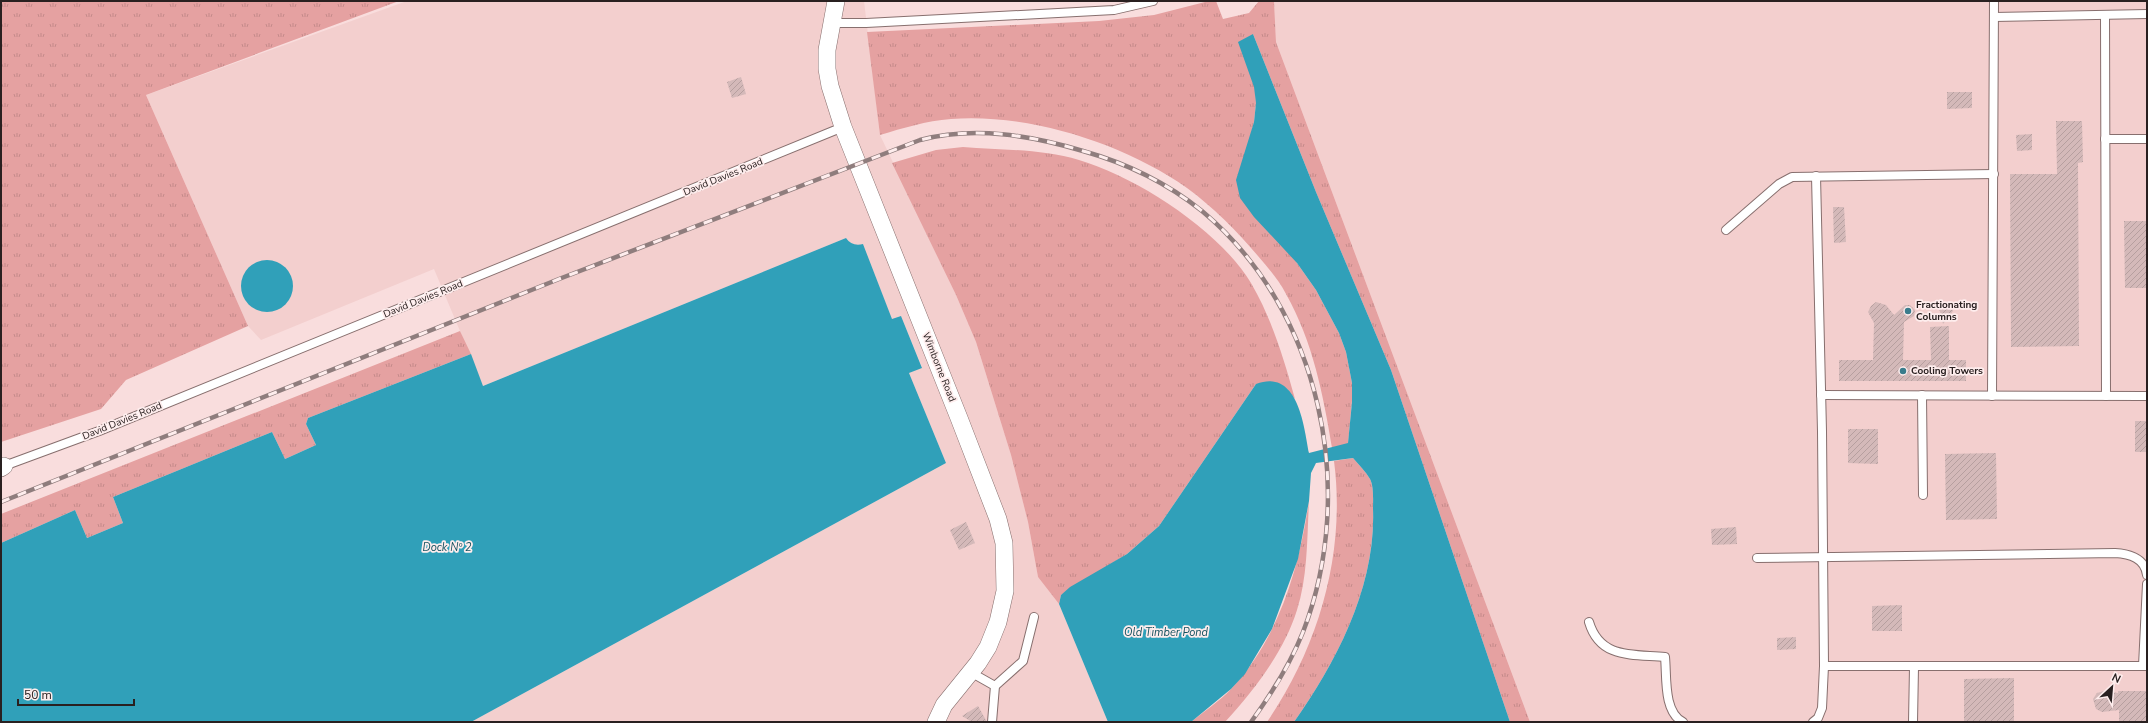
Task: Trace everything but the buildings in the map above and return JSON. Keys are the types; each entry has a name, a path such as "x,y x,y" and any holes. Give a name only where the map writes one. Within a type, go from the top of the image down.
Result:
{"street":[{"name":"Wimborne Road","path":"836,1 827,50 827,69 830,86 843,127 998,519 1004,543 1006,577 1002,609 988,647 972,673 944,705 936,722"}],"lane":[{"path":"832,23 866,23 1114,10 1153,1"},
{"path":"1992,396 1994,1"},
{"path":"2105,14 2106,396"},
{"path":"1994,17 2147,14"},
{"name":"David Davies Road","path":"3,467 99,431 843,127"},
{"path":"2105,139 2147,139"},
{"path":"1726,230 1785,180 1801,176 1994,174"},
{"path":"1813,722 1818,718 1822,708 1824,666 1824,557 1816,176"},
{"path":"1821,395 2147,396"},
{"path":"1922,396 1923,495"},
{"path":"1757,558 2115,553 2132,556 2138,559 2143,563 2147,575"},
{"path":"1824,666 2145,666 2147,584"},
{"path":"992,722 995,686 1023,661 1034,617"},
{"path":"1589,622 1599,643 1610,650 1665,657 1671,708 1679,720 1683,722"},
{"path":"1913,722 1914,667"},
{"path":"972,673 995,686"}],"shaded area":[{"path":"407,1 864,1 880,135 956,295 976,342 1011,455 1028,522 1038,577 1059,604 1108,722 471,722 946,463 909,373 922,367 901,316 892,320 863,244 858,246 849,242 846,238 483,386 434,269 261,340 248,326 146,95"},
{"path":"1274,1 2147,1 2147,722 1530,722 1276,42"}],"green space":[{"path":"1,1 399,1 146,95 248,326 126,380 101,409 1,442"},
{"path":"1209,1 1216,1 1223,19 1249,13 1259,1 1274,1 1276,42 1530,722 1510,722 1391,370 1316,192 1253,34 1256,103 1254,122 1248,146 1297,263 1316,290 1339,333 1346,352 1352,383 1348,444 1332,448 1321,388 1310,350 1295,312 1280,284 1242,238 1215,211 1187,188 1134,157 1074,134 1043,126 981,118 951,119 915,125 880,135 867,32 1099,21 1154,15"},
{"path":"963,147 1021,150 1065,156 1079,160 1102,168 1126,179 1175,208 1219,244 1237,263 1251,283 1265,311 1282,354 1295,399 1287,389 1256,384 1159,526 1127,554 1061,595 1059,604 1038,577 1028,522 1011,455 976,342 956,295 892,163 936,150"},
{"path":"460,331 471,354 308,418 306,424 316,445 285,459 272,432 113,497 123,523 87,538 75,510 1,543 1,514"},
{"path":"1353,458 1370,479 1373,494 1372,538 1368,566 1361,594 1351,622 1339,648 1325,674 1294,722 1267,722 1285,693 1301,662 1314,630 1324,598 1332,564 1336,530 1337,496 1334,461"},
{"path":"1309,501 1305,570 1301,597 1284,641 1257,684 1225,722 1191,722 1231,689 1248,669 1262,648 1274,625 1293,576 1305,526"}],"water":[{"name":"Old Timber Pond","path":"1253,34 1316,192 1391,370 1510,722 1294,722 1325,674 1339,648 1351,622 1361,594 1368,566 1372,538 1373,490 1368,476 1353,458 1316,463 1311,473 1309,501 1298,559 1272,629 1245,674 1231,689 1191,722 1108,722 1059,604 1061,595 1070,587 1127,554 1159,526 1256,384 1270,381 1281,384 1290,392 1301,415 1309,453 1348,443 1352,402 1352,383 1346,352 1339,333 1316,290 1297,263 1254,217 1240,198 1236,180 1254,122 1256,103 1254,87 1238,42"},
{"name":"Dock Nº 2","path":"846,238 853,244 863,244 892,319 901,316 922,368 909,373 946,463 471,722 1,722 1,543 75,510 87,538 123,523 113,497 272,432 285,459 316,445 306,424 308,418 471,354 483,386"},
{"path":"262,260 272,260 286,267 293,281 293,291 286,305 272,312 262,312 252,308 245,301 241,291 241,281 245,271 252,264"}],"railway":[{"path":"1,502 559,279 920,140 940,136 981,133 1022,137 1063,145 1115,162 1146,175 1189,201 1202,211 1243,252 1276,299 1301,350 1318,405 1327,462 1327,520 1319,577 1303,632 1280,678 1251,722"}],"place":[{"name":"Fractionating Columns","path":"1908,311"},
{"name":"Cooling Towers","path":"1903,371"}]}
